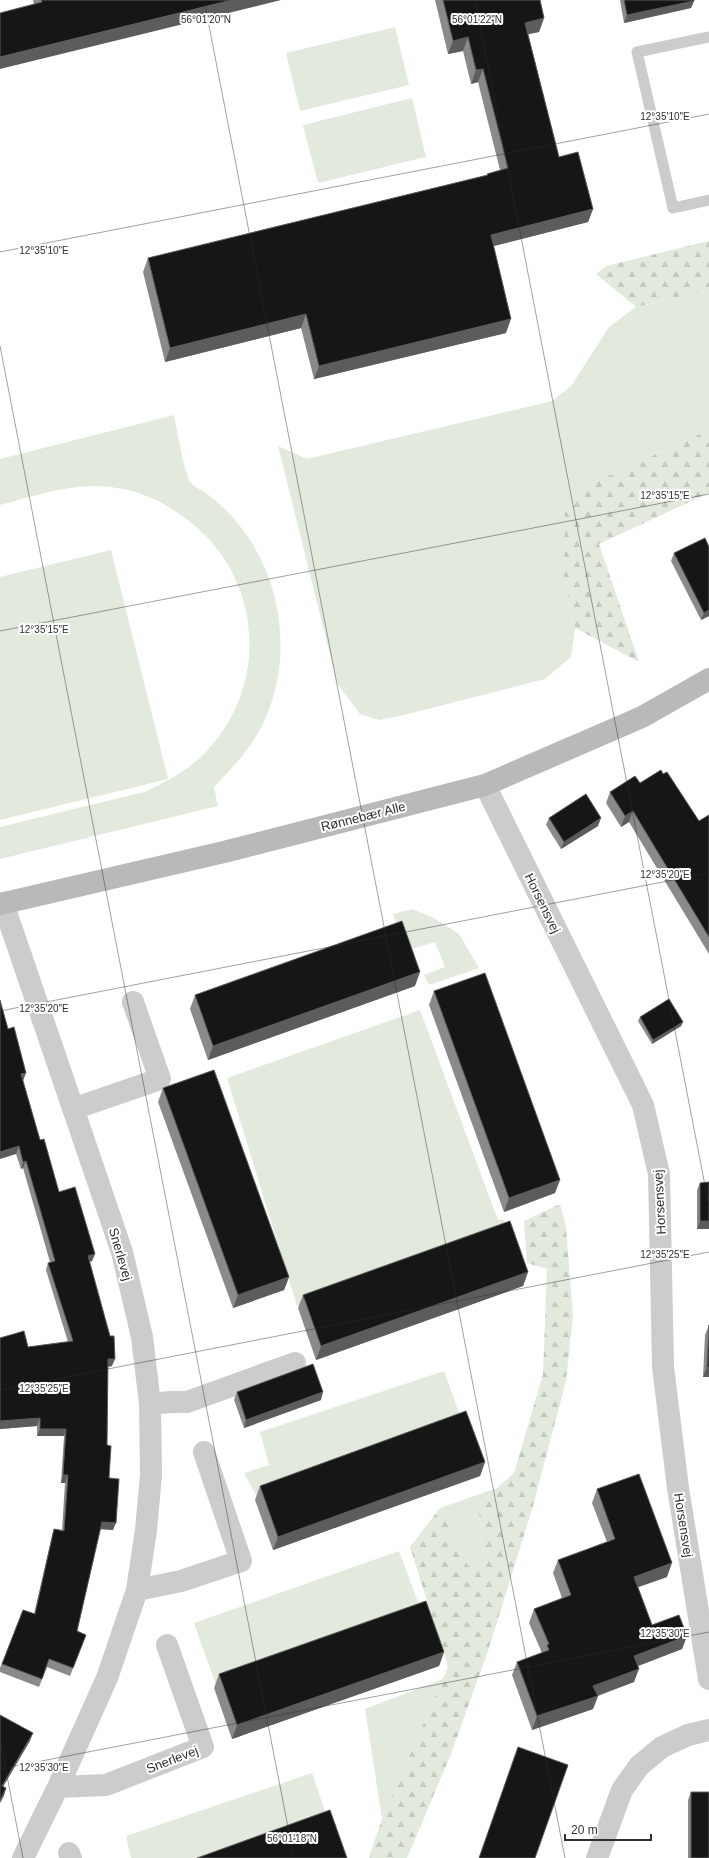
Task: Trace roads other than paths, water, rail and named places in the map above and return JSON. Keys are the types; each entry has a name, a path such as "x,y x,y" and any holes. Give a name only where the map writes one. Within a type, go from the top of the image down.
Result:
{"main road":[{"name":"Rønnebær Alle","path":"2,903 224,852 485,785 642,717 709,679"}],"street":[{"name":"Horsensvej","path":"485,785 643,1105 659,1174 663,1367 678,1488 709,1679"},
{"name":"Snerlevej","path":"2,903 122,1252 142,1338 150,1404 151,1475 146,1530 137,1590 107,1678 58,1787 23,1858"},
{"path":"73,1109 160,1079 133,1002"},
{"path":"150,1404 187,1402 295,1363"},
{"path":"137,1590 181,1581 241,1561 204,1452"},
{"name":"Snerlevej","path":"58,1787 106,1785 203,1747 167,1644"},
{"path":"597,1858 622,1790 639,1766 662,1747 688,1735 709,1730"}],"lane":[{"path":"709,37 637,52 673,208 709,200"}]}
